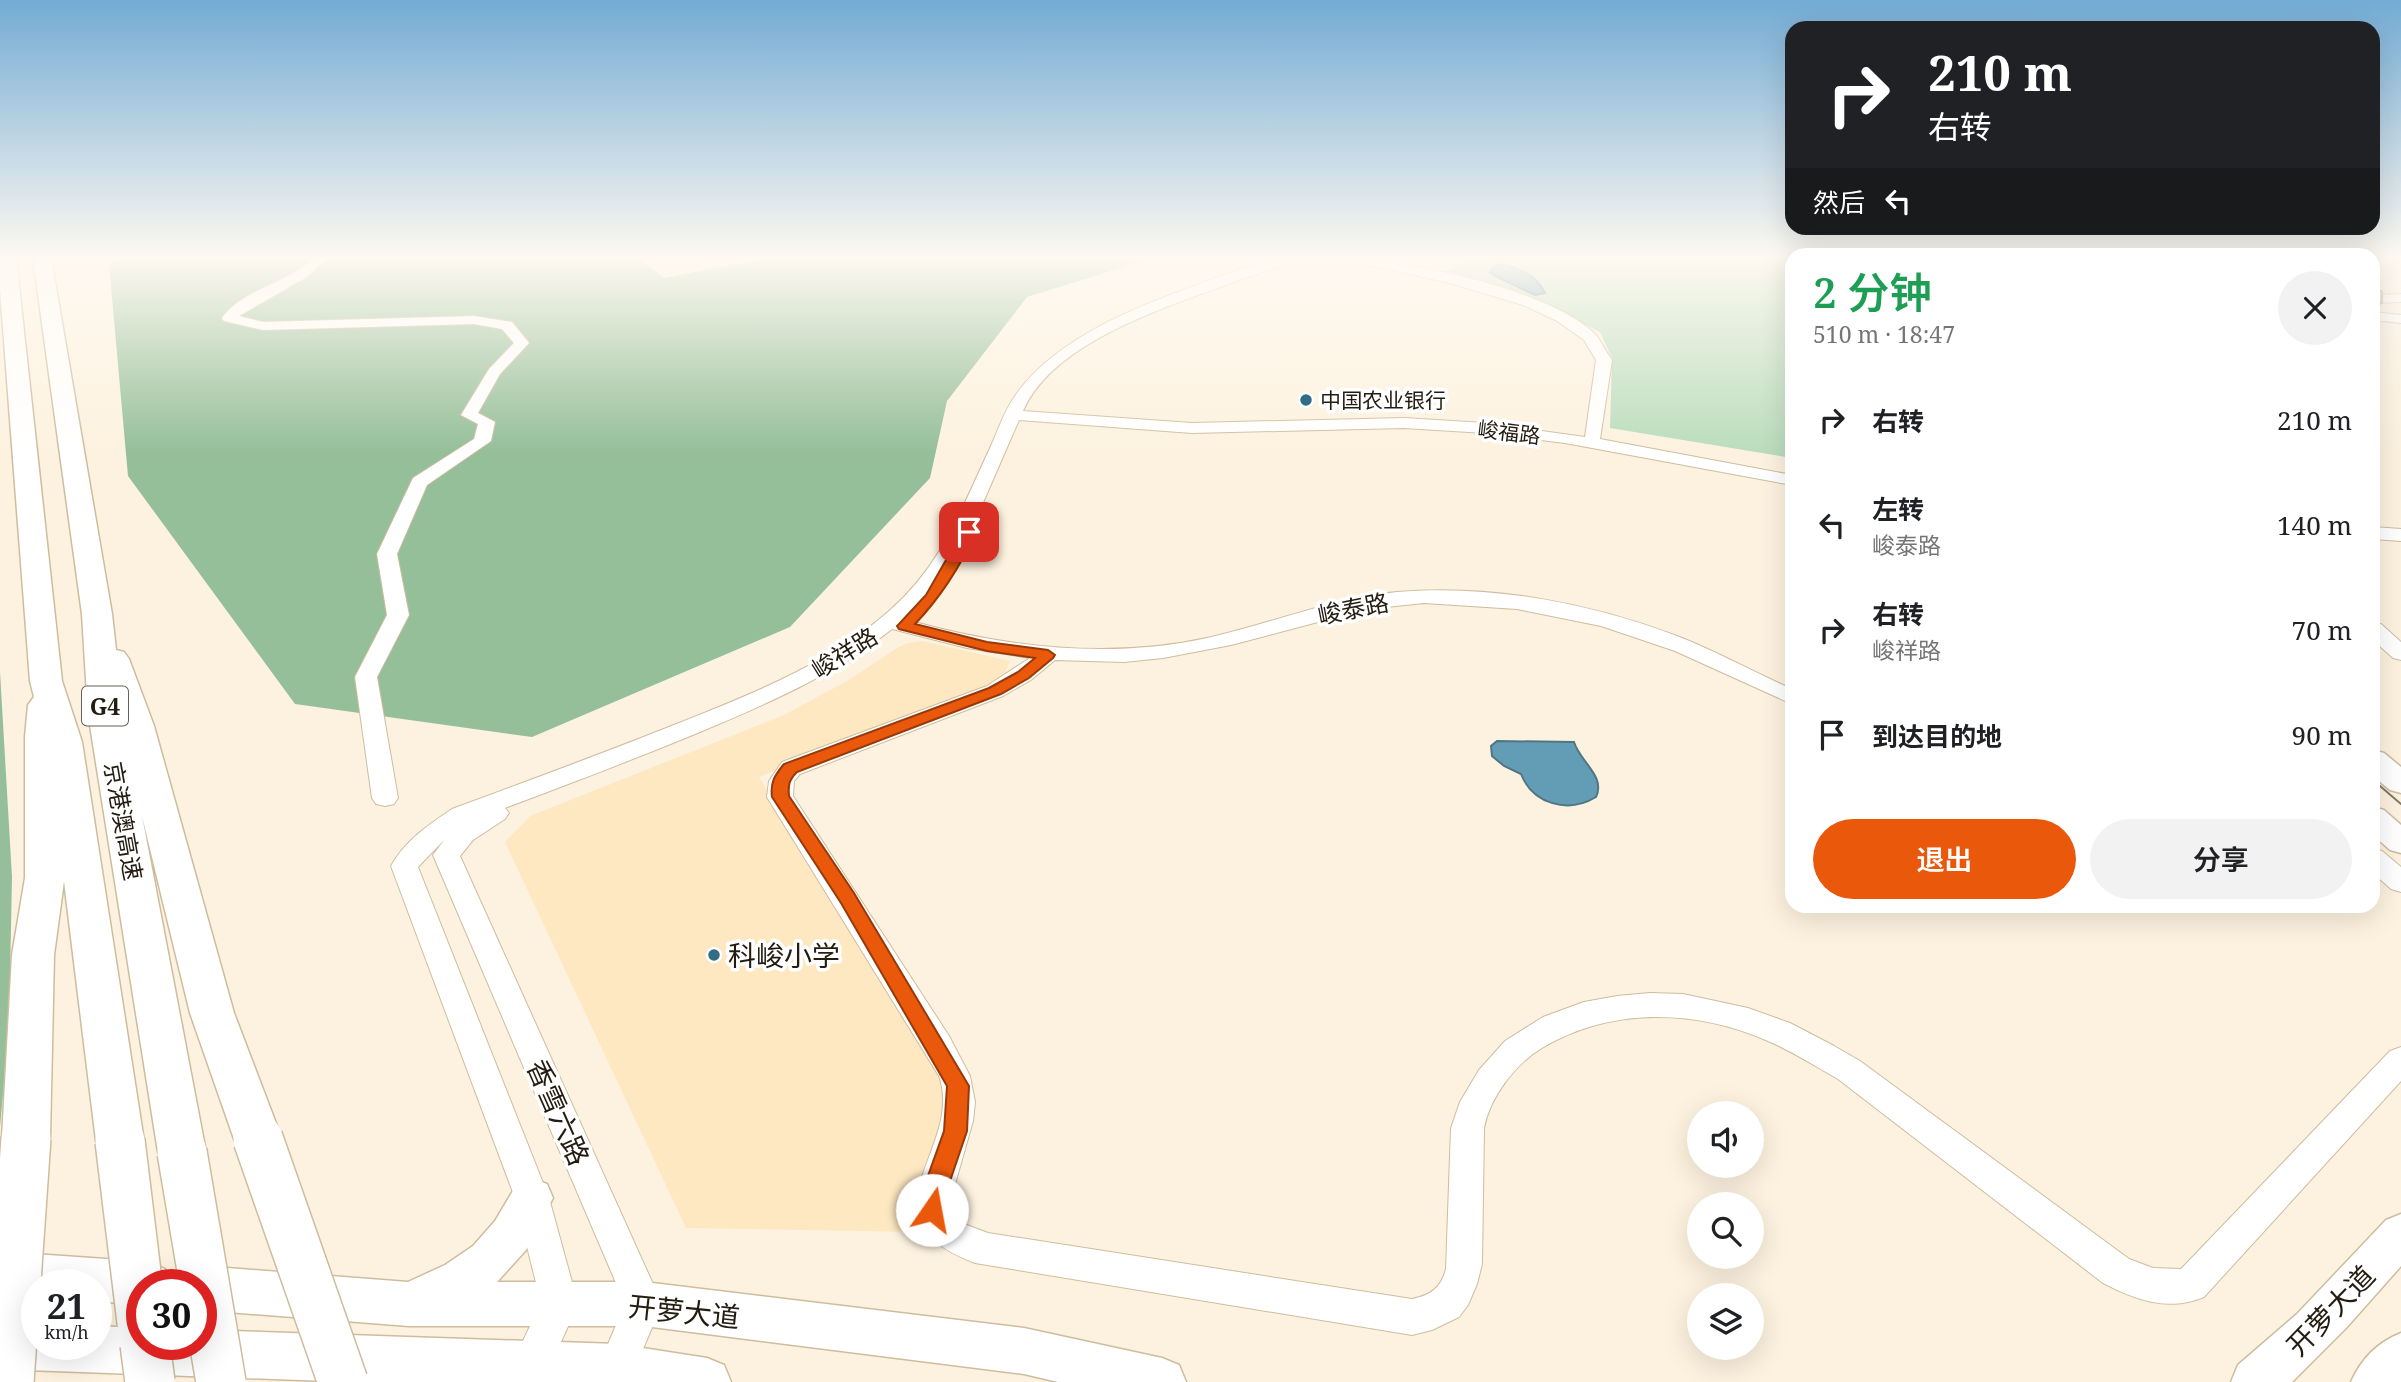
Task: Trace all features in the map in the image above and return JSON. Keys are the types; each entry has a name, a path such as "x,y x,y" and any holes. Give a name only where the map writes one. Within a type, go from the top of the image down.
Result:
{"highway":[{"name":"京港澳高速","path":"14,322 46,681 65,742 136,1269"},
{"name":"京港澳高速","path":"52,322 97,614 106,713 221,1382"},
{"path":"97,614 137,726 212,1013 343,1382"},
{"path":"9,1382 26,1138 33,955 45,878 43,737 46,681"},
{"path":"147,1360 150,1382"}],"main road":[{"path":"2380,766 2401,783"},
{"path":"2380,824 2401,842"},
{"path":"409,1304 461,1282 483,1268 503,1250 531,1198"},
{"name":"开萝大道","path":"2255,1382 2275,1367 2336,1308 2401,1234"},
{"path":"0,1273 126,1282"},
{"name":"开萝大道","path":"217,1289 409,1304 644,1304 1024,1351 1162,1382"},
{"path":"0,1346 617,1368 706,1382"},
{"path":"2375,1382 2401,1356"}],"street":[{"path":"248,322 263,326 386,322"},
{"path":"385,798 366,677 398,615 387,554 419,482 482,441 487,422 469,415 494,372 522,343 507,325 490,322"},
{"name":"峻祥路","path":"1020,412 1021,398 1065,353 1091,336 1120,322"},
{"name":"峻祥路","path":"446,856 464,834 487,817 760,710 851,662 897,624 952,551 1020,412 1054,374 1111,332 1132,322"},
{"path":"1572,322 1600,350 1604,360 1593,438"},
{"name":"峻福路","path":"1020,412 1174,422 1361,417 1432,418 1522,427 1593,438 1785,473"},
{"name":"峻福路","path":"1020,412 1192,428 1365,423 1442,425 1565,438 1785,479"},
{"path":"2380,536 2401,537"},
{"name":"峻泰路","path":"897,624 987,646 1070,657 1203,645 1366,602 1422,597 1483,600 1538,605 1607,621 1667,640 1785,694"},
{"name":"峻祥路","path":"531,1198 404,866 428,838 461,815 645,745 775,691 897,624"},
{"path":"2380,635 2401,653"},
{"path":"1048,655 1023,675 995,691 790,768 781,778 779,788 780,797 847,898 958,1086 956,1131 936,1187 932,1210 941,1227 962,1242 991,1250 1412,1317 1430,1314 1444,1309 1454,1296 1464,1269 1468,1124 1494,1072 1511,1053 1538,1034 1567,1021 1612,1007 1636,1004 1672,1005 1749,1021 1778,1031 1812,1049 1849,1070 2116,1271 2138,1283 2176,1289 2191,1285 2401,1060"},
{"name":"香雪六路","path":"446,856 644,1304"},
{"path":"2380,864 2401,882"},
{"path":"530,1366 560,1304 531,1198"},
{"path":"617,1368 644,1304"}],"shaded area":[{"name":"科峻小学","path":"922,641 1010,661 1000,685 759,777 940,1068 949,1101 918,1232 686,1228 505,842 530,816 784,715 849,680 897,648"}],"green space":[{"path":"114,322 1007,322 947,401 930,478 790,627 532,737 295,704 128,476"},
{"path":"1582,322 1785,322 1785,457 1610,428 1612,358 1600,332"},
{"path":"0,672 12,877 9,1028 0,1127"}],"water":[{"path":"1497,741 1574,742 1598,782 1596,797 1574,805 1552,803 1543,799 1534,793 1521,774 1504,766 1492,756 1491,746"}],"tram line":[{"path":"2380,786 2401,804"}],"place":[{"name":"中国农业银行","path":"1306,400"},
{"name":"科峻小学","path":"714,955"}],"route":[{"path":"932,1210 936,1187 956,1131 958,1086 950,1068 847,898 780,797 779,788 781,778 790,768 995,691 1023,675 1048,655 1021,653 905,626 932,598 948,574 969,532"}]}
